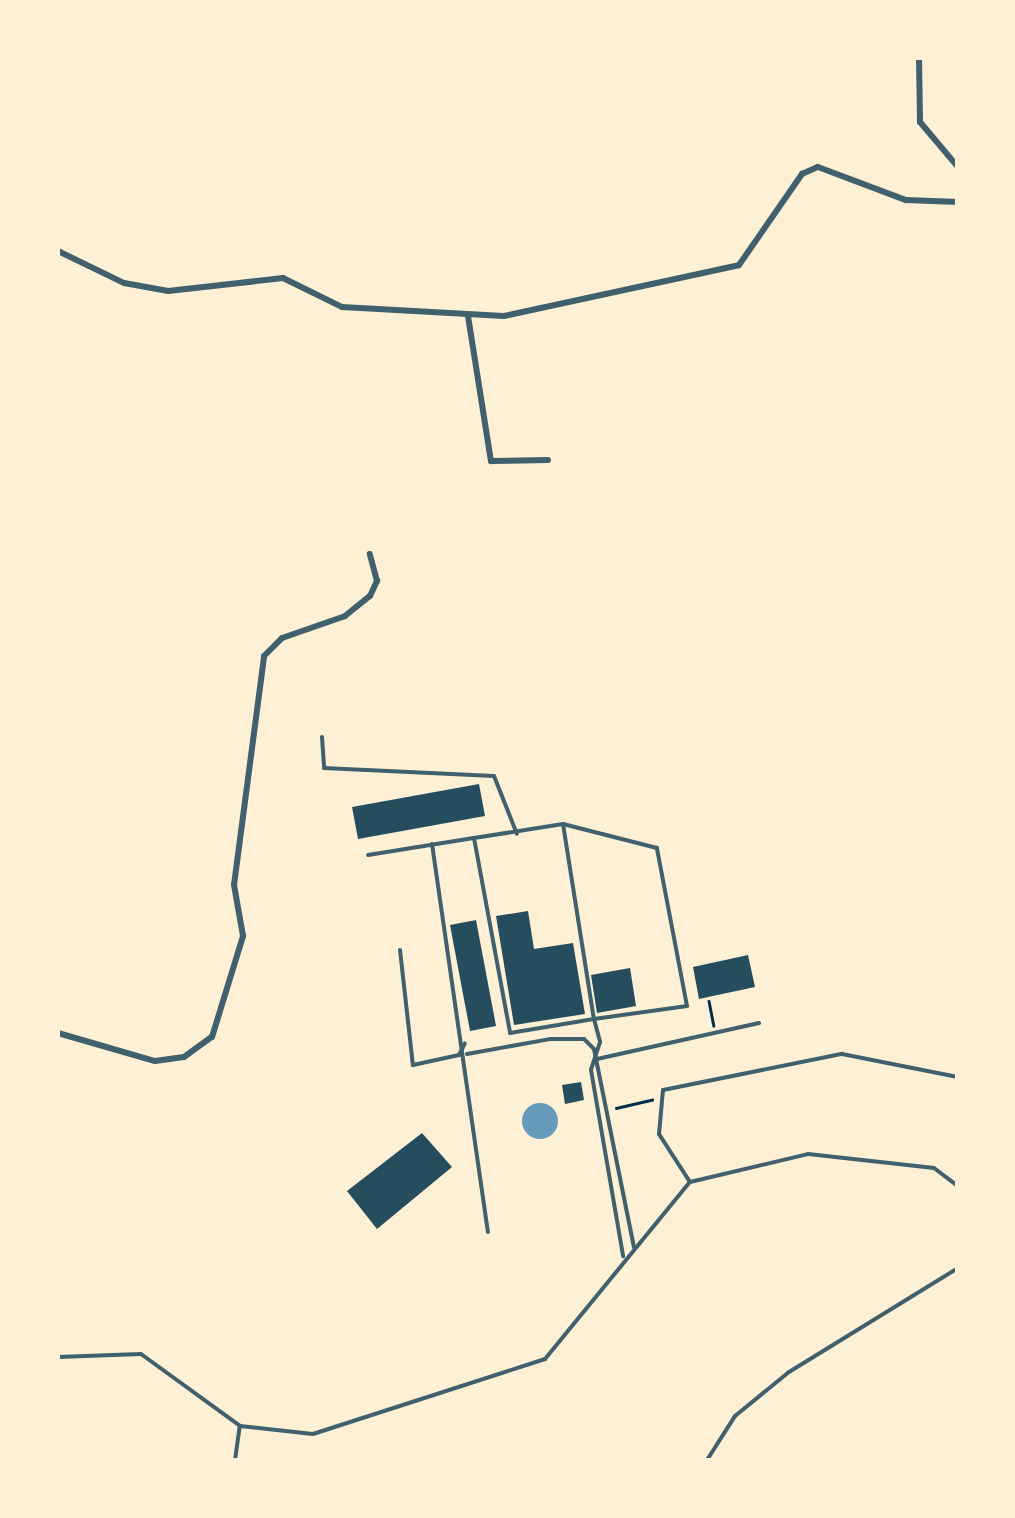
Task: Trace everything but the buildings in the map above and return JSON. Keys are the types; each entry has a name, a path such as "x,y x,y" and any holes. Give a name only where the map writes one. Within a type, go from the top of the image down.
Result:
{"street":[{"path":"919,58 920,122 958,167"},
{"path":"58,251 124,283 168,291 283,278 342,307 468,316 602,302 739,265 802,174 818,167 906,200 958,202"},
{"path":"468,316 491,461 548,460"},
{"path":"58,1033 155,1061 194,1052 212,1037 243,936 234,885 264,656 282,638 346,616 370,596 377,581 370,554"}],"lane":[{"path":"322,737 324,768 494,776 517,834"},
{"path":"563,824 594,1019 594,1049 624,1259"},
{"path":"368,855 474,838 517,834 563,824 657,848 687,1006 510,1033 474,838"},
{"path":"432,844 466,1043 488,1232"},
{"path":"400,950 414,1065 459,1055 466,1043"},
{"path":"597,1059 759,1022"},
{"path":"467,1054 550,1040 584,1039 594,1049 610,1110 634,1247"},
{"path":"690,1182 659,1134 663,1090 842,1054 958,1077"},
{"path":"58,1356 141,1354 240,1426 314,1434 545,1359 690,1182 808,1154 934,1168 958,1186"},
{"path":"707,1460 734,1416 789,1372 958,1268"},
{"path":"235,1460 240,1426"}],"path":[{"path":"709,1001 715,1032"},
{"path":"610,1110 660,1099"}],"water":[{"path":"540,1103 553,1108 558,1121 553,1134 540,1139 527,1134 522,1121 527,1108"}]}
